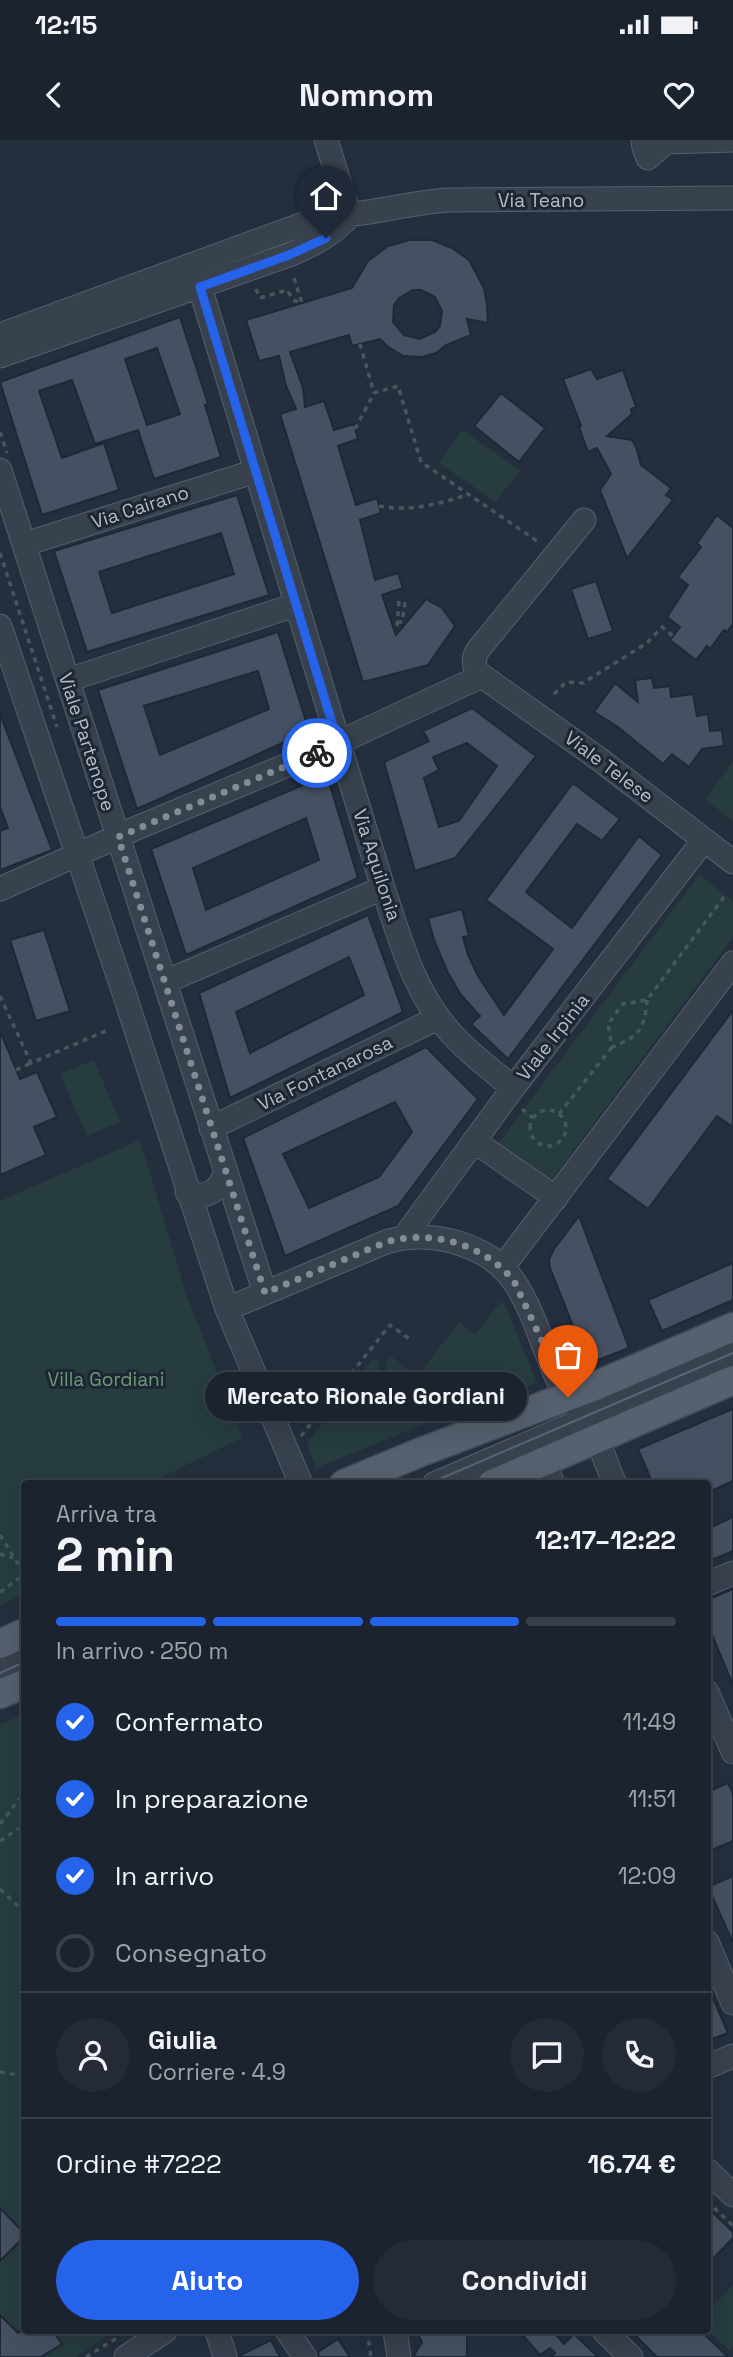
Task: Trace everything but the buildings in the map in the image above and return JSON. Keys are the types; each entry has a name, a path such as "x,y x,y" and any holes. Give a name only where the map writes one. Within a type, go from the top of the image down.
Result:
{"main road":[{"path":"354,1480 568,1397 733,1327"},
{"path":"513,1480 549,1473 591,1429 733,1380"},
{"path":"0,1644 21,1634"},
{"path":"0,1694 21,1685"}],"street":[{"path":"326,140 351,216"},
{"path":"643,140 648,159 668,141 733,140"},
{"name":"Via Teano","path":"0,335 325,216 351,216 424,202 450,200 733,198"},
{"name":"Via Teano","path":"0,356 200,287 291,266 351,216"},
{"path":"283,231 294,240 291,266"},
{"name":"Via Aquilonia","path":"200,287 383,888 417,982 438,1018 452,1035 518,1098"},
{"name":"Viale Partenope","path":"4,463 25,544 265,1293"},
{"name":"Via Cairano","path":"25,544 256,471"},
{"path":"0,889 338,743 482,676 474,662 476,652 584,520"},
{"path":"68,680 295,605"},
{"path":"0,626 8,682 78,855 227,1309 299,1480"},
{"name":"Viale Telese","path":"482,676 599,758 733,862"},
{"name":"Viale Irpinia","path":"405,1236 474,1141 518,1098 704,840"},
{"path":"164,982 383,888"},
{"path":"502,1268 733,963"},
{"name":"Via Fontanarosa","path":"211,1128 438,1018"},
{"path":"474,1141 556,1198"},
{"path":"187,1192 201,1195 210,1193 218,1188 225,1173"},
{"path":"227,1309 405,1236 435,1238 464,1245 502,1268 514,1281 561,1386 591,1429 613,1480"},
{"path":"446,1480 591,1429 733,1355"},
{"path":"711,1582 733,1573"},
{"path":"0,1670 21,1661"},
{"path":"713,1722 733,1752"},
{"path":"711,1951 733,2003"},
{"path":"711,2065 733,2056"},
{"path":"711,2174 733,2195"},
{"path":"134,2350 160,2334"},
{"path":"218,2334 225,2357"},
{"path":"289,2334 305,2357"},
{"path":"395,2334 399,2357"},
{"path":"607,2334 631,2357"}],"path":[{"path":"256,289 260,298 287,290 293,300 302,303 291,266"},
{"path":"355,429 374,393 360,344"},
{"path":"374,393 398,386 421,462 556,554"},
{"path":"0,432 4,463"},
{"path":"379,506 396,509 447,502 469,494"},
{"path":"0,552 57,727"},
{"path":"399,601 397,624 402,622 405,602"},
{"path":"554,694 566,682 583,683 647,643 662,627 673,636"},
{"path":"22,653 42,646"},
{"path":"559,1114 612,1047 632,1039 645,1021 647,1000 727,893"},
{"path":"0,996 31,1063"},
{"path":"612,1047 608,1024 623,1004 647,1000"},
{"path":"16,1070 108,1030"},
{"path":"518,1098 533,1118"},
{"path":"548,1110 559,1114 566,1124 564,1137 560,1142 543,1146 533,1139 530,1128 533,1118 548,1110"},
{"path":"300,1438 390,1325 411,1340"},
{"path":"0,1535 21,1569"},
{"path":"0,1554 15,1559"},
{"path":"0,1592 21,1576"},
{"path":"0,1824 21,1797"},
{"path":"0,1841 21,1827"},
{"path":"0,1889 21,1909"},
{"path":"0,2072 21,2076"},
{"path":"711,2205 733,2226"},
{"path":"367,2334 371,2357"},
{"path":"86,2357 134,2350"}],"green space":[{"path":"462,430 520,470 496,502 439,463"},
{"path":"733,762 733,821 705,799"},
{"path":"699,875 733,901 733,937 550,1182 498,1144"},
{"path":"94,1060 120,1122 87,1136 60,1074"},
{"name":"Villa Gordiani","path":"140,1140 186,1294 243,1437 156,1480 21,1480 21,1595 0,1605 0,1201"},
{"path":"501,1301 537,1383 432,1421 316,1468 307,1443 373,1358 378,1362 380,1374 388,1373 387,1361 391,1356 417,1377 459,1322 475,1335"},
{"path":"21,1715 21,2334 110,2334 76,2357 0,2357 0,1724"},
{"path":"733,2285 733,2346 729,2350 711,2334 711,2308"}],"tram line":[{"path":"437,1480 733,1353"},
{"path":"0,1673 21,1663"}],"way so far":[{"path":"317,753 118,837 265,1293 405,1236 435,1238 464,1245 502,1268 514,1281 568,1397"}],"place":[{"name":"Mercato Rionale Gordiani","path":"568,1397"}],"route":[{"path":"317,753 338,743 200,287 289,255 326,238"}]}
